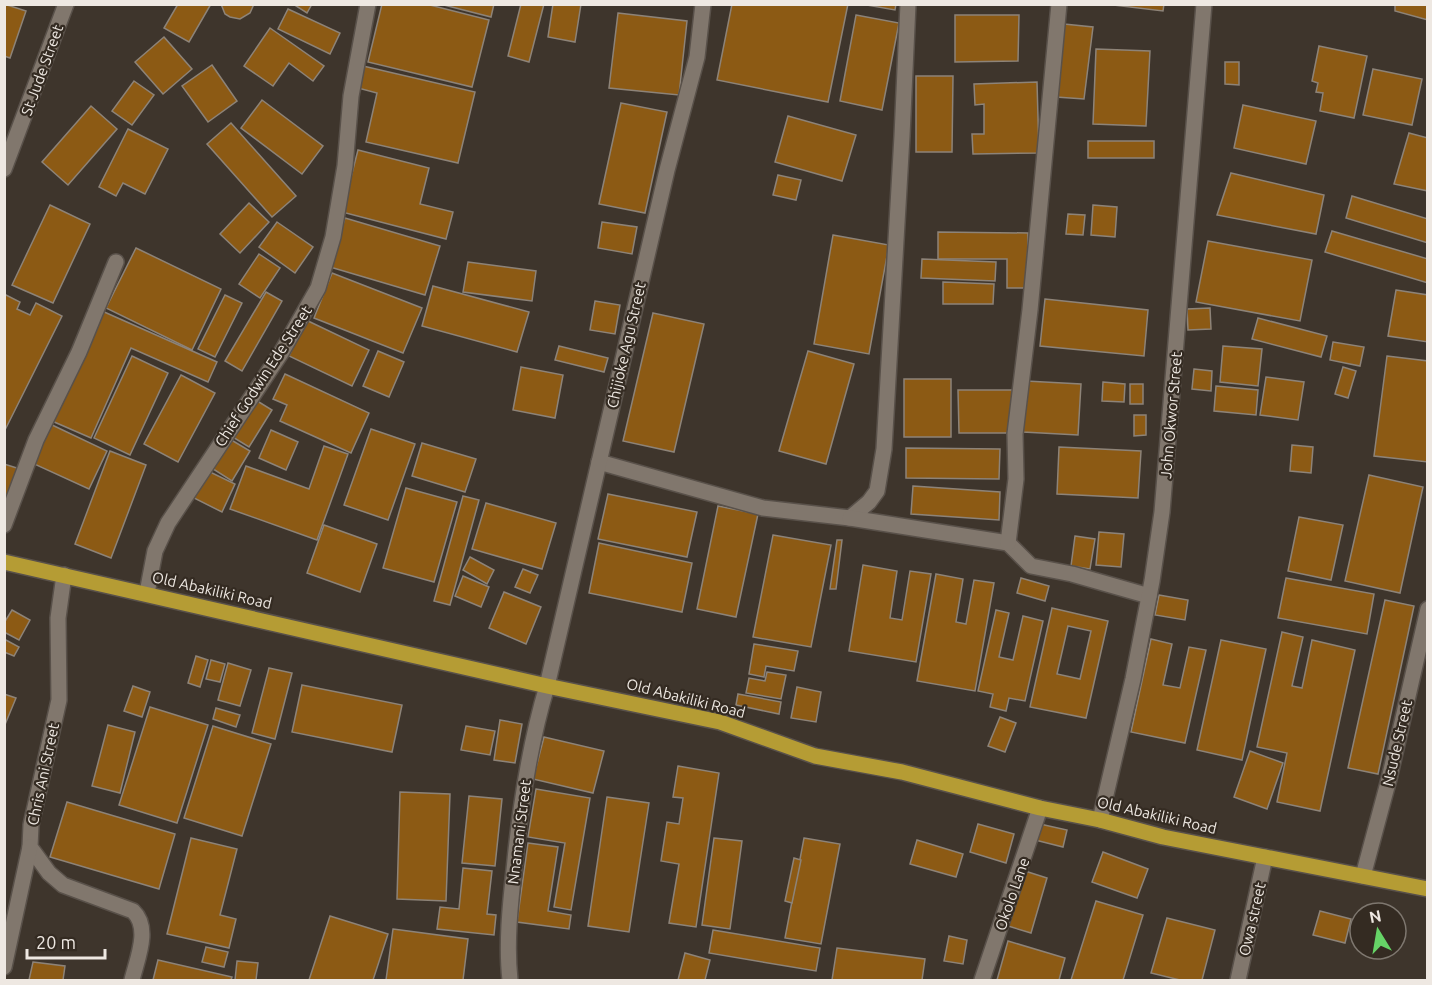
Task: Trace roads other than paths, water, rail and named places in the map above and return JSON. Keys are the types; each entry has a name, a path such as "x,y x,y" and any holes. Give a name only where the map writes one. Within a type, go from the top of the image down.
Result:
{"main road":[{"name":"Old Abakiliki Road","path":"4,562 547,686 720,722 815,756 902,772 1164,837 1428,889"}],"street":[{"name":"St Jude Street","path":"4,170 66,4"},
{"name":"Chief Godwin Ede Street","path":"147,593 155,551 168,524 281,353 318,288 333,237 345,166 351,96 369,4"},
{"name":"Chijioke Agu Street","path":"547,686 667,170 697,57 703,4"},
{"path":"850,518 869,502 877,491 884,449 908,4"},
{"path":"1008,543 1016,479 1015,434 1030,310 1059,4"},
{"name":"John Okwor Street","path":"1100,820 1133,679 1162,513 1204,4"},
{"path":"4,525 36,440 79,352 116,262"},
{"path":"599,462 763,508 850,518 1008,543 1031,566 1072,574 1149,596"},
{"name":"Chris Ani Street","path":"64,575 58,618 59,700 31,825 30,847 49,873 63,885 133,911 140,917 141,942 132,981"},
{"name":"Nsude Street","path":"1363,876 1389,779 1428,609"},
{"name":"Nnamani Street","path":"510,981 511,900 520,811 534,728 547,686"},
{"name":"Okolo Lane","path":"982,981 1040,808"},
{"path":"4,967 30,847"},
{"name":"Owa street","path":"1239,981 1265,857"}]}
